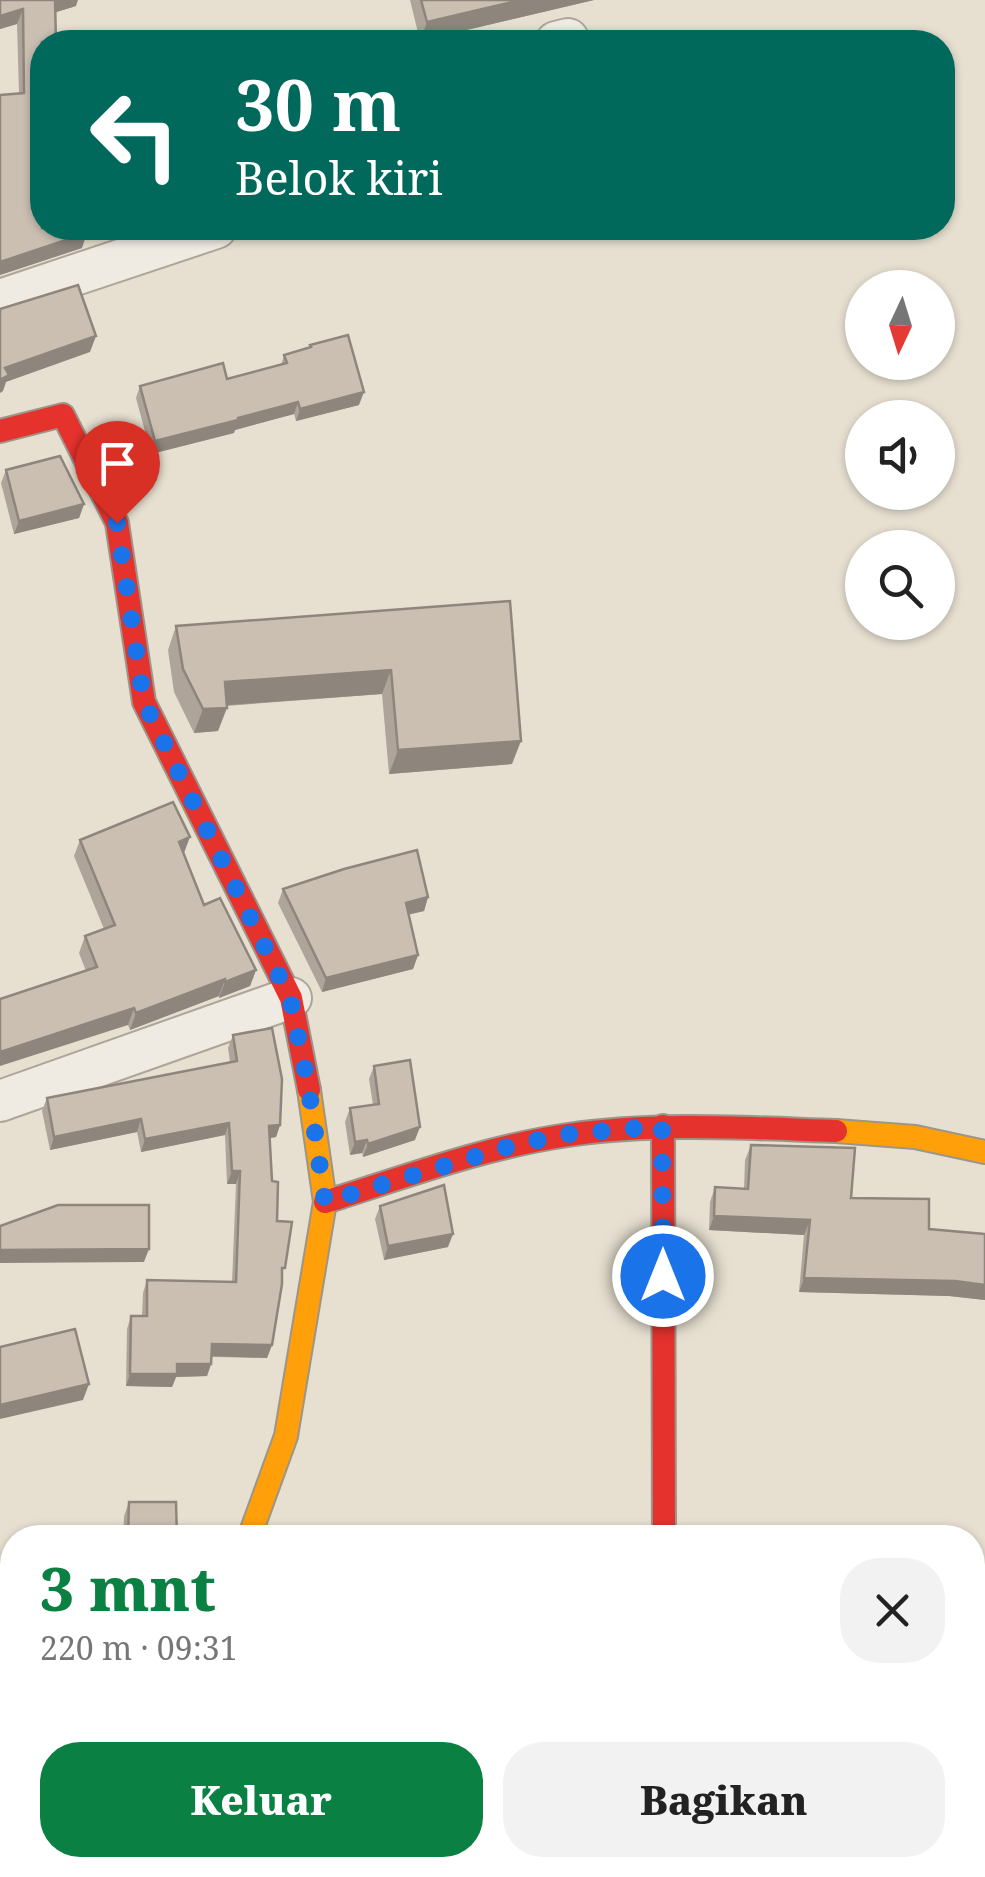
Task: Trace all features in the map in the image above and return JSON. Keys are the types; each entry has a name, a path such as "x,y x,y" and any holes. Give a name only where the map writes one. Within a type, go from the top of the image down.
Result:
{"street":[{"path":"0,300 180,240"},
{"path":"0,431 63,414 117,523 144,702 290,998 308,1084 325,1202 286,1436 254,1525"},
{"path":"0,1101 290,998"},
{"path":"325,1202 514,1145 568,1134 662,1126 876,1132 941,1140 985,1152"},
{"path":"662,1126 664,1525"}],"building":[{"path":"0,0 55,0 56,30 30,30 30,240 66,240 0,262 0,95 24,93 23,9 0,16"},
{"path":"421,0 521,0 427,22"},
{"path":"78,285 96,336 5,368 9,375 0,380 0,309"},
{"path":"348,335 364,392 300,409 298,402 155,441 140,386 223,363 227,379 287,363 284,355"},
{"path":"60,456 84,504 19,521 6,470"},
{"path":"510,601 521,741 398,750 391,670 225,682 227,708 203,709 183,669 176,626"},
{"path":"173,802 190,837 179,842 204,905 220,898 256,970 136,1013 134,1008 0,1052 0,999 97,967 85,936 115,925 80,840"},
{"path":"417,850 428,897 406,903 418,955 326,978 283,889"},
{"path":"272,1028 282,1079 280,1125 269,1126 272,1181 278,1182 277,1221 292,1222 272,1345 212,1344 211,1364 177,1364 177,1374 130,1374 131,1316 147,1316 147,1280 236,1282 240,1171 232,1171 229,1123 145,1139 141,1119 54,1137 47,1098 237,1061 233,1035"},
{"path":"410,1060 420,1127 368,1144 367,1140 355,1142 350,1108 379,1104 374,1066"},
{"path":"751,1145 855,1148 851,1198 929,1199 929,1229 985,1234 985,1285 804,1278 810,1220 714,1216 715,1187 748,1189"},
{"path":"444,1185 453,1234 388,1246 380,1206"},
{"path":"58,1205 149,1205 149,1249 0,1250 0,1226"},
{"path":"75,1329 89,1384 0,1405 0,1347"},
{"path":"129,1502 176,1502 177,1525 128,1525"}],"traffic: slow":[{"path":"254,1525 286,1436 325,1202 309,1090"},
{"path":"836,1131 915,1137 985,1152"}],"traffic: jam":[{"path":"0,431 63,415 117,523 144,702 291,998 309,1090"},
{"path":"663,1126 664,1525"},
{"path":"325,1202 476,1155 568,1135 668,1127 836,1131"}],"route":[{"path":"117,523 144,702 290,998 308,1084 325,1202 514,1145 568,1134 662,1126 663,1276"}]}
